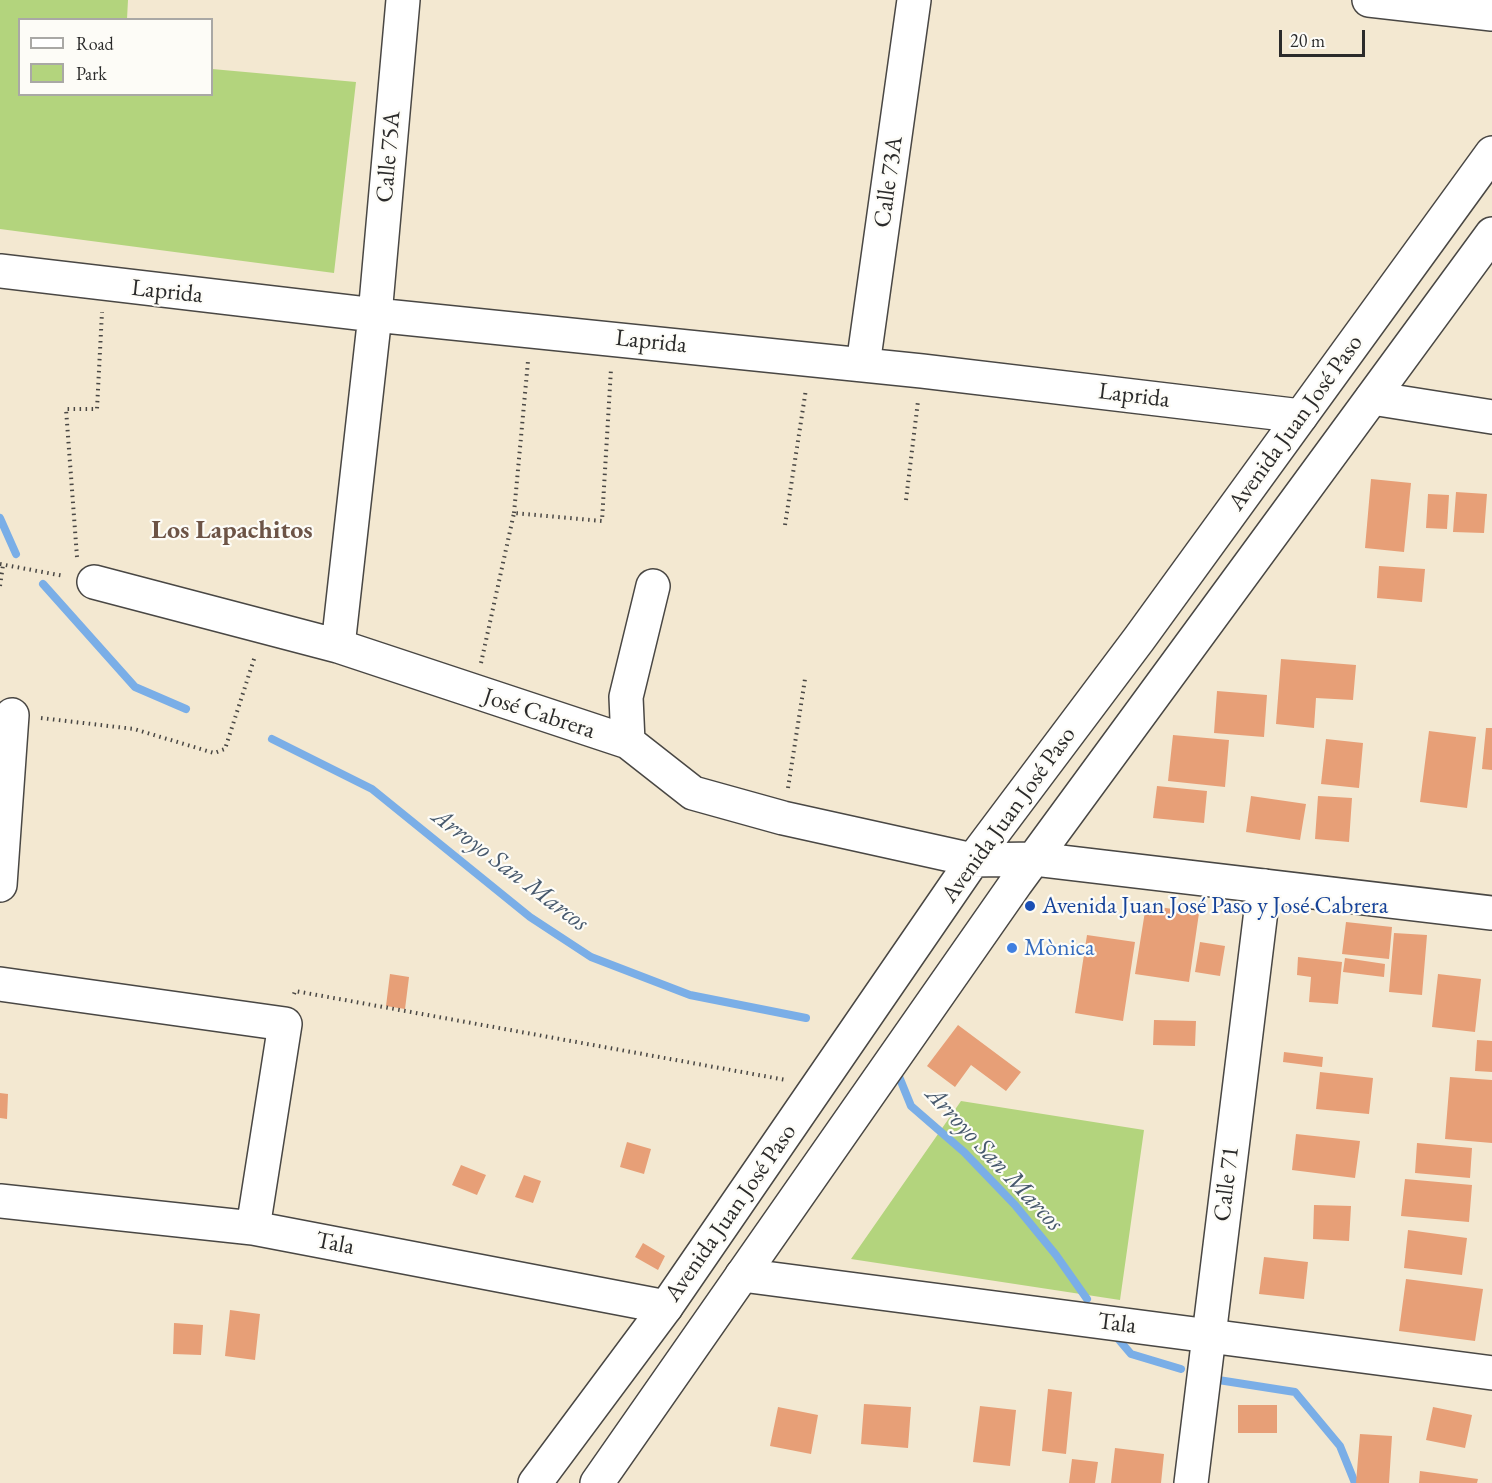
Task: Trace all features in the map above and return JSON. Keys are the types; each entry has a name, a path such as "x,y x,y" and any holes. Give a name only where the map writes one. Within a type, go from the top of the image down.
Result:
{"street":[{"name":"Calle 75A","path":"338,646 375,315 403,0"},
{"name":"Calle 73A","path":"863,365 914,0"},
{"path":"1369,0 1418,3 1492,14"},
{"name":"Avenida Juan José Paso","path":"535,1483 666,1308 973,860 1139,639 1492,153"},
{"name":"Avenida Juan José Paso","path":"597,1483 1016,883 1492,234"},
{"name":"Laprida","path":"0,271 103,285 375,315 810,358 1301,416"},
{"path":"1372,398 1492,417"},
{"name":"José Cabrera","path":"86,581 338,646 628,742 693,793 783,818 973,860 1035,859 1492,913"},
{"path":"628,742 626,697 653,586"},
{"path":"0,885 12,715"},
{"name":"Calle 71","path":"1191,1483 1264,886"},
{"path":"0,984 285,1024 253,1228"},
{"name":"Tala","path":"0,1201 253,1228 666,1308"},
{"name":"Tala","path":"742,1275 1492,1373"}],"path":[{"path":"0,586 1,565 86,581 66,409 97,409 103,285"},
{"path":"475,693 514,513 530,330"},
{"path":"514,513 602,521 613,338"},
{"path":"785,525 810,358"},
{"path":"906,500 922,371"},
{"path":"12,715 134,729 214,753 225,749 265,627"},
{"path":"783,818 805,679"},
{"path":"285,1024 295,991 820,1086"}],"green space":[{"path":"0,0 128,0 127,18 18,18 18,96 213,96 213,69 356,82 334,273 0,229"},
{"path":"961,1101 1144,1130 1120,1300 851,1259"}],"building":[{"path":"1371,479 1411,483 1404,552 1365,548"},
{"path":"1456,492 1487,494 1484,533 1453,532"},
{"path":"1428,494 1449,495 1447,529 1426,528"},
{"path":"1379,566 1425,569 1422,602 1377,598"},
{"path":"1281,659 1356,665 1353,700 1316,698 1314,728 1276,724"},
{"path":"1217,691 1267,695 1264,737 1214,733"},
{"path":"1486,728 1492,728 1492,770 1482,769"},
{"path":"1429,731 1476,737 1467,808 1420,802"},
{"path":"1173,735 1229,740 1225,787 1168,781"},
{"path":"1326,739 1363,743 1359,788 1321,784"},
{"path":"1157,786 1207,791 1204,823 1153,818"},
{"path":"1251,796 1306,804 1300,840 1246,832"},
{"path":"1318,796 1352,798 1349,842 1315,839"},
{"path":"1146,905 1199,913 1189,982 1135,974"},
{"path":"1346,922 1392,927 1389,959 1342,954"},
{"path":"1394,933 1427,935 1422,995 1389,992"},
{"path":"1087,935 1135,942 1123,1021 1075,1013"},
{"path":"1200,942 1225,946 1220,976 1195,972"},
{"path":"1298,957 1342,962 1338,1004 1309,1002 1311,977 1297,975"},
{"path":"1345,958 1385,964 1384,977 1343,972"},
{"path":"390,974 409,977 405,1009 386,1006"},
{"path":"1438,974 1481,979 1475,1032 1432,1027"},
{"path":"1154,1020 1196,1021 1195,1046 1153,1045"},
{"path":"958,1025 1021,1072 1006,1091 971,1065 955,1087 927,1066"},
{"path":"1477,1040 1492,1041 1492,1072 1475,1071"},
{"path":"1284,1052 1323,1057 1322,1067 1283,1062"},
{"path":"1320,1072 1373,1078 1369,1114 1316,1109"},
{"path":"1450,1077 1492,1080 1492,1143 1445,1139"},
{"path":"0,1093 8,1094 7,1119 0,1118"},
{"path":"1296,1134 1360,1141 1355,1178 1292,1170"},
{"path":"627,1142 651,1149 644,1174 620,1167"},
{"path":"1417,1143 1472,1148 1470,1178 1415,1173"},
{"path":"461,1165 486,1175 477,1195 452,1185"},
{"path":"524,1175 541,1181 533,1203 515,1197"},
{"path":"1405,1179 1472,1185 1469,1222 1401,1216"},
{"path":"1314,1205 1351,1206 1349,1241 1313,1239"},
{"path":"1408,1230 1467,1238 1462,1275 1404,1268"},
{"path":"643,1243 665,1256 658,1270 635,1257"},
{"path":"1264,1257 1308,1262 1304,1299 1259,1294"},
{"path":"1406,1279 1483,1289 1475,1341 1399,1331"},
{"path":"230,1310 260,1314 255,1360 225,1356"},
{"path":"174,1323 203,1325 201,1355 173,1354"},
{"path":"1048,1389 1072,1392 1066,1454 1042,1451"},
{"path":"864,1404 911,1407 908,1448 861,1444"},
{"path":"1238,1405 1277,1405 1277,1433 1238,1433"},
{"path":"980,1406 1016,1410 1010,1466 973,1462"},
{"path":"778,1407 818,1415 811,1454 770,1446"},
{"path":"1433,1407 1472,1415 1465,1448 1426,1440"},
{"path":"1360,1434 1392,1436 1389,1483 1356,1483"},
{"path":"1115,1448 1164,1454 1161,1483 1111,1483"},
{"path":"1072,1459 1098,1462 1095,1483 1069,1483"},
{"path":"1420,1471 1478,1479 1477,1483 1419,1483"}],"waterway":[{"name":"Arroyo San Marcos","path":"0,518 16,554"},
{"name":"Arroyo San Marcos","path":"43,584 135,687 186,709"},
{"name":"Arroyo San Marcos","path":"272,739 372,789 530,917 591,957 690,995 806,1018"},
{"name":"Arroyo San Marcos","path":"898,1074 911,1106 964,1152 1015,1205 1056,1255 1087,1299"},
{"name":"Arroyo San Marcos","path":"1114,1334 1131,1354 1181,1369"},
{"name":"Arroyo San Marcos","path":"1212,1379 1295,1392 1340,1446 1355,1483"}],"place":[{"name":"Avenida Juan José Paso y José Cabrera","path":"1030,906"},
{"name":"Mònica","path":"1012,948"}],"district":[{"name":"Los Lapachitos","path":"232,531"}]}
